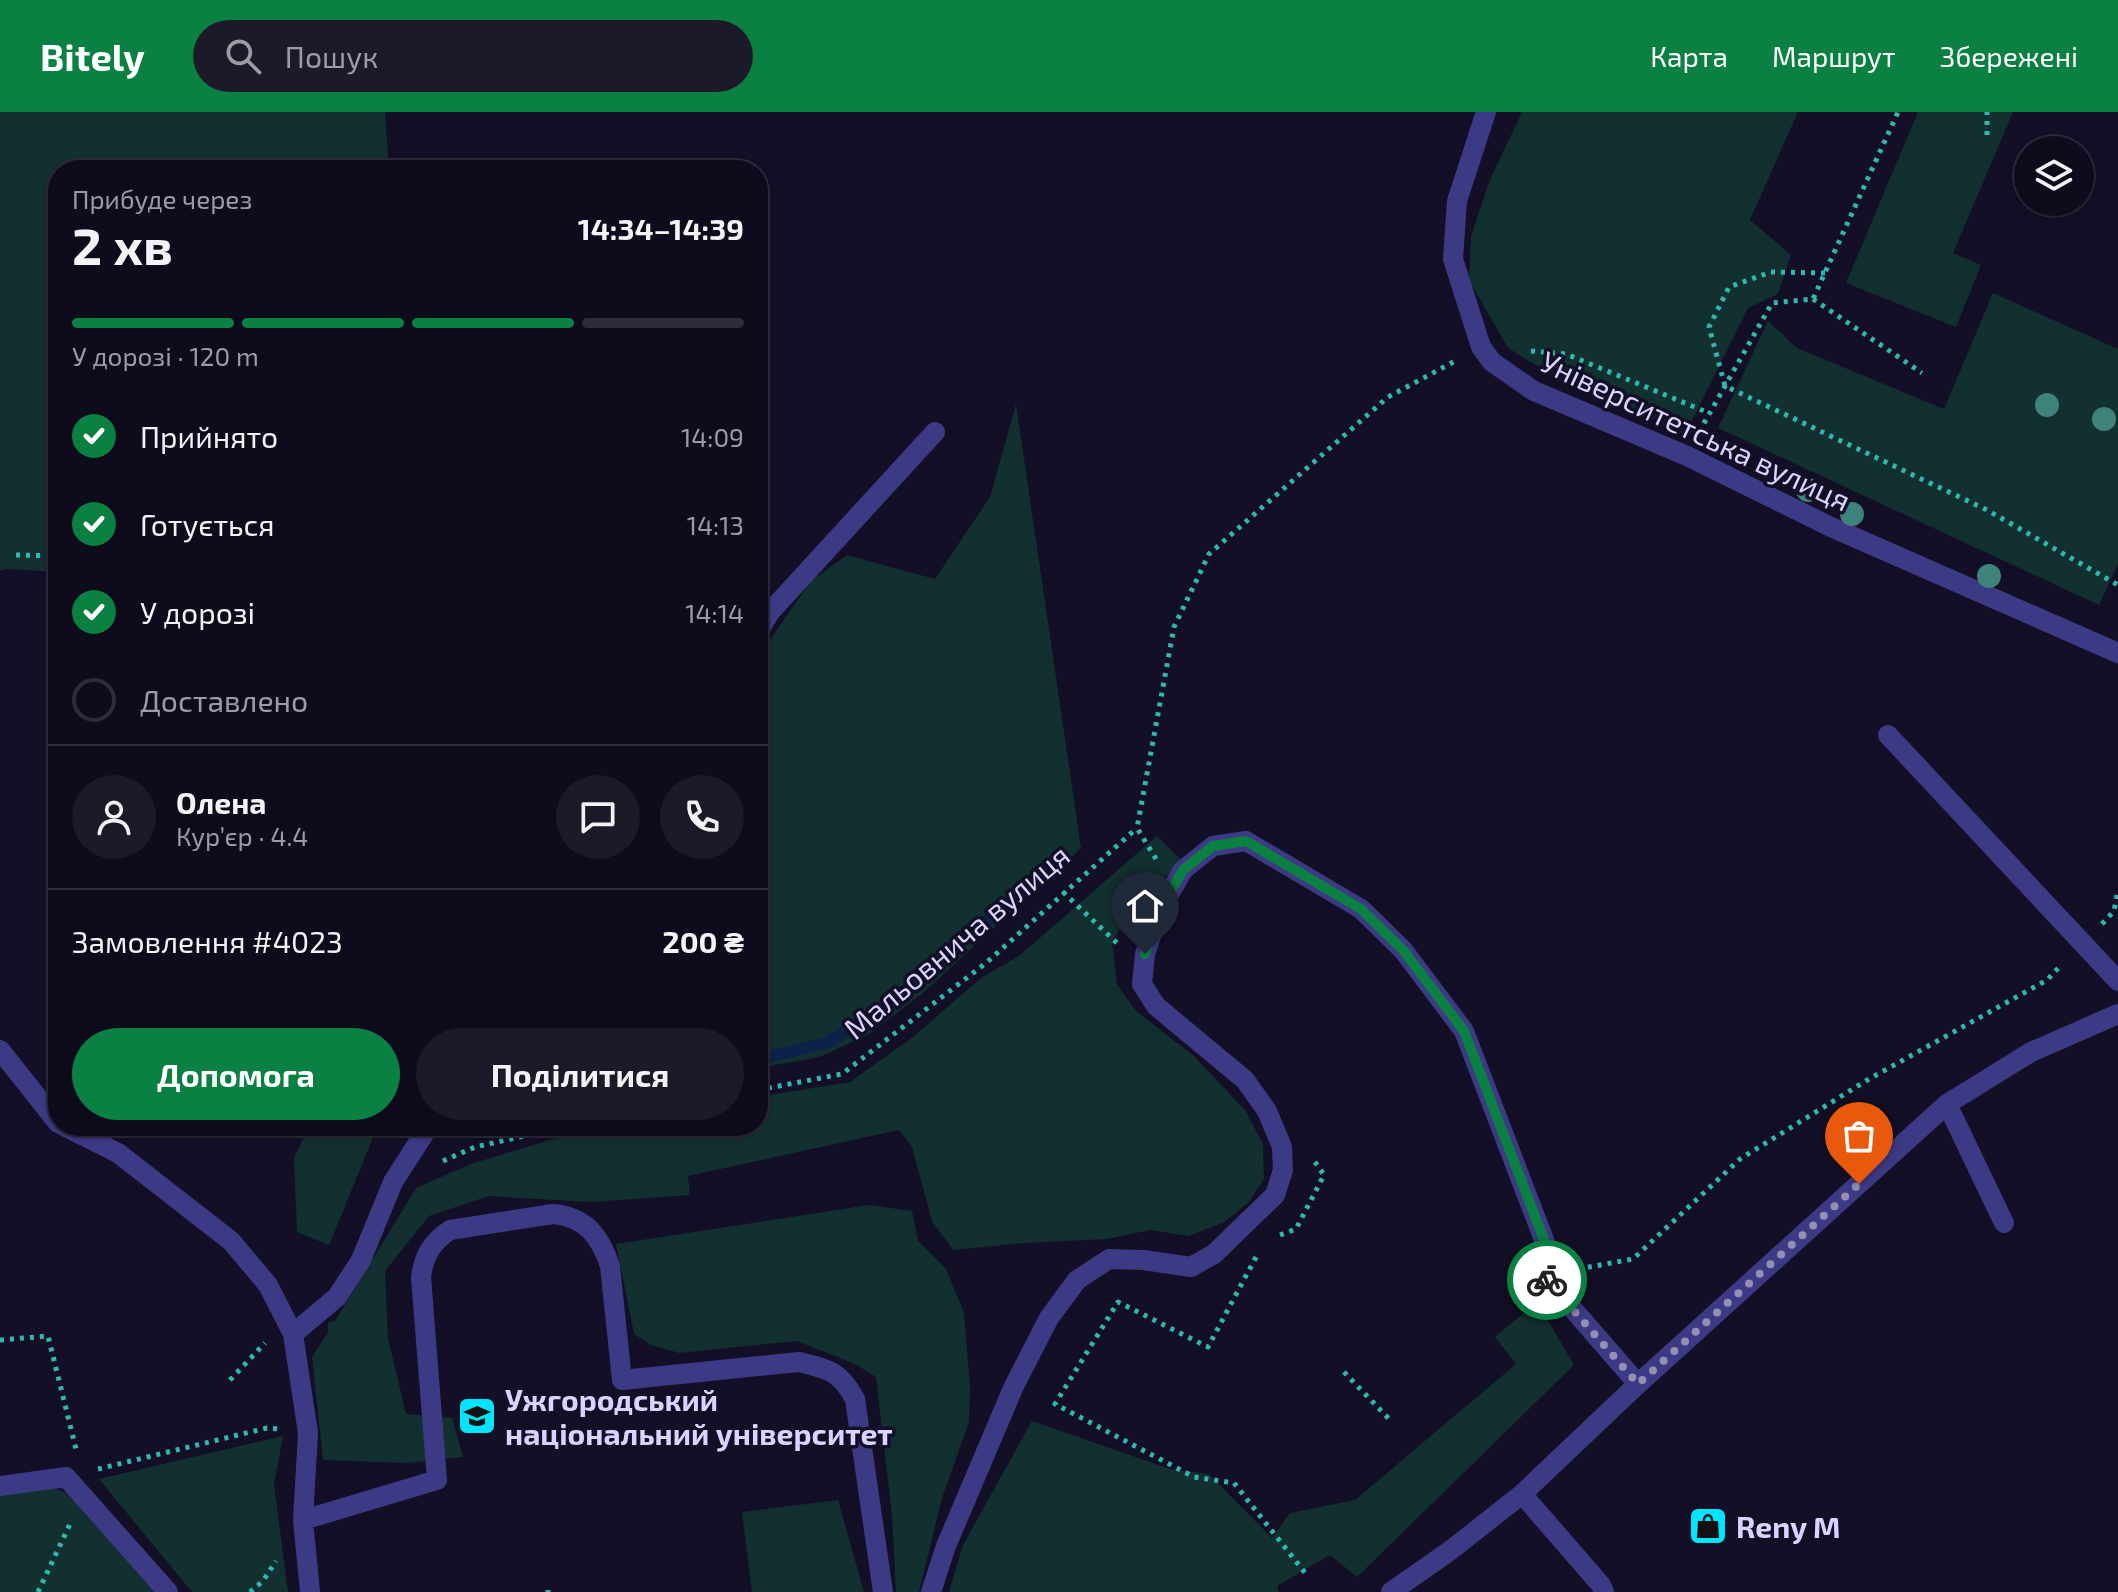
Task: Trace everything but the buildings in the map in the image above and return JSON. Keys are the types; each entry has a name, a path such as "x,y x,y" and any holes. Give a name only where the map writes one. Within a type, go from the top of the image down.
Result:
{"street":[{"name":"Університетська вулиця","path":"1486,112 1457,201 1453,259 1481,347 1492,362 1534,391 1687,456 1831,527 2118,653"},
{"path":"768,615 935,432"},
{"path":"1888,735 2118,981"},
{"path":"931,1592 946,1546 1014,1386 1049,1318 1077,1280 1109,1259 1191,1267 1214,1254 1275,1195 1283,1170 1282,1147 1267,1111 1245,1080 1156,1006 1142,984 1145,954 1159,912 1183,870 1213,846 1246,841 1361,909 1403,950 1464,1031 1546,1245 1544,1276 1638,1384"},
{"path":"1391,1592 1522,1494 1638,1384 1947,1104 2031,1052 2118,1014"},
{"path":"0,1050 48,1113"},
{"path":"1947,1104 2004,1223"},
{"path":"84,1136 118,1153 231,1241 268,1285 293,1334 308,1433 303,1520 310,1592"},
{"path":"293,1334 337,1297 345,1285 361,1260 393,1182 423,1136"},
{"path":"303,1520 437,1480 421,1277 423,1262 437,1239 450,1230 553,1214 569,1215 596,1234 607,1257 622,1380 799,1362 824,1368 847,1384 855,1399 883,1592"},
{"path":"0,1486 74,1475 86,1500 168,1592"},
{"path":"1522,1494 1604,1592"}],"path":[{"path":"1813,299 1898,112"},
{"path":"1987,112 1987,135"},
{"path":"1825,273 1771,272 1729,287 1709,327 1725,386 1987,510 2118,585"},
{"path":"1687,456 1772,303 1813,299 1922,373"},
{"path":"1481,347 1566,354 1709,413"},
{"name":"Мальовнича вулиця","path":"768,1088 842,1074 986,963 1137,828 1174,627 1209,554 1388,397 1481,347"},
{"path":"16,555 48,556"},
{"path":"1544,1276 1633,1259 1740,1159 1869,1079 2047,980 2114,911 2118,890"},
{"path":"1063,892 1144,969"},
{"path":"393,1182 475,1147 524,1136"},
{"path":"0,1340 48,1336 74,1475 267,1428 308,1433"},
{"path":"230,1380 260,1348"},
{"path":"1344,1372 1390,1420"},
{"path":"1245,1496 1306,1574"},
{"path":"38,1592 71,1522 86,1500"}],"green space":[{"path":"0,112 385,112 388,160 48,160 48,571 0,571"},
{"path":"1522,112 1798,112 1750,220 1791,255 1778,294 1748,308 1686,433 1564,382 1508,348 1469,280 1471,236 1489,182"},
{"path":"1918,112 2013,112 1953,253 1981,265 1956,327 1846,283"},
{"path":"1993,293 2118,349 2118,564 2099,605 1718,428 1768,321 1797,348 1944,409"},
{"path":"1016,404 1081,848 923,993 869,1034 820,1057 768,1066 768,643 811,581 847,555 935,579 990,497"},
{"path":"1157,836 1182,861 1132,910 1112,942 1117,984 1136,1011 1194,1056 1245,1110 1263,1144 1264,1179 1248,1203 1224,1222 1189,1236 1150,1230 1107,1239 953,1250 932,1221 912,1147 899,1130 688,1176 690,1195 590,1202 489,1196 429,1216 385,1271 388,1338 406,1414 452,1418 463,1457 407,1463 323,1460 312,1357 328,1332 328,1322 335,1321 416,1188 471,1164 562,1136 768,1136 768,1095 850,1082 913,1037 981,978 1019,956"},
{"path":"304,1136 374,1136 329,1245 297,1232 294,1158"},
{"path":"869,1205 912,1211 918,1241 946,1269 964,1313 970,1387 969,1422 942,1498 919,1592 896,1592 892,1515 876,1377 855,1364 797,1341 679,1353 651,1345 634,1334 616,1244"},
{"path":"1537,1302 1574,1365 1357,1577 1330,1555 1277,1586 1279,1592 949,1592 963,1545 1032,1421 1170,1469 1209,1474 1272,1538 1290,1513 1355,1500 1516,1364 1495,1337"},
{"path":"283,1436 274,1484 288,1592 192,1592 99,1479"},
{"path":"56,1488 74,1497 158,1592 0,1592 0,1496"},
{"path":"838,1500 864,1592 752,1592 742,1512"}],"waterway":[{"path":"768,1057 827,1043 891,1003 1042,872"}],"way so far":[{"path":"1547,1280 1638,1384 1859,1184"}],"place":[{"name":"Ужгородський національний університет","path":"477,1416"},
{"name":"Reny M","path":"1708,1526"}],"route":[{"path":"1145,954 1159,912 1183,870 1213,846 1246,841 1361,909 1403,950 1464,1031 1546,1245 1544,1276 1547,1280"}]}
